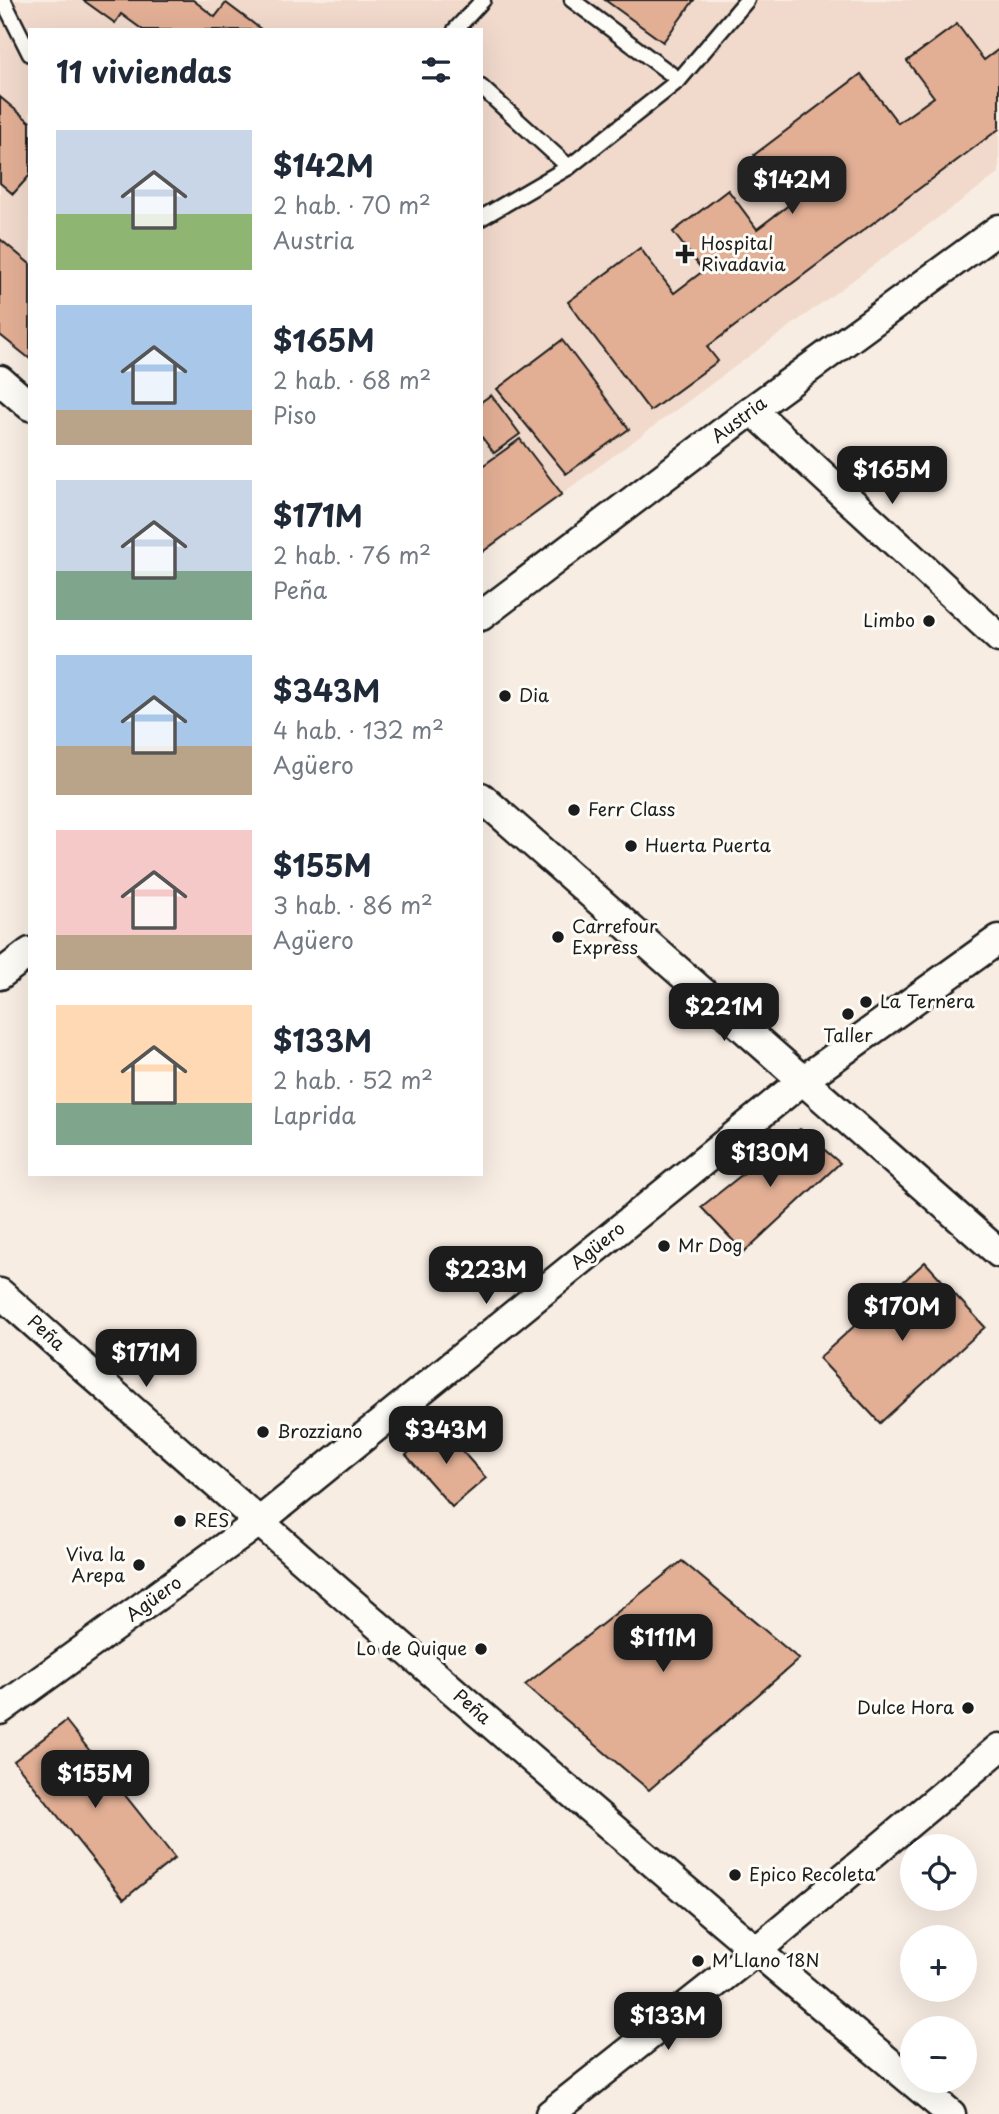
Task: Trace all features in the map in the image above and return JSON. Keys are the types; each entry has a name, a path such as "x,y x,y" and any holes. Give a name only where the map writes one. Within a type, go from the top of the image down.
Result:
{"street":[{"name":"Austria","path":"483,614 752,410 999,229"},
{"path":"0,380 28,404"},
{"path":"752,410 999,638"},
{"path":"483,799 999,1253"},
{"name":"Agüero","path":"0,1710 259,1522 803,1080 999,939"},
{"path":"0,975 28,954"},
{"name":"Peña","path":"0,1293 259,1522 756,1951 951,2114"},
{"path":"550,2114 756,1951 999,1748"}],"lane":[{"path":"3,0 28,50"},
{"path":"457,28 483,0"},
{"path":"572,0 679,80"},
{"path":"483,217 569,167 679,80 747,0"},
{"path":"483,88 569,167"}],"shaded area":[{"name":"Hospital Rivadavia","path":"0,0 999,0 999,173 483,552 483,28 28,28 28,357 0,335"}],"building":[{"path":"83,0 193,0 215,17 226,3 259,28 140,28 121,14 115,23"},
{"path":"605,0 694,0 663,42"},
{"path":"957,24 984,60 999,49 999,129 707,347 718,361 650,411 568,302 640,248 674,293 703,271 673,232 728,190 757,229 790,204 754,155 861,74 898,123 934,97 907,61"},
{"path":"0,97 28,120 28,177 13,194 0,183"},
{"path":"0,239 28,262 28,357 0,335"},
{"path":"562,340 629,429 566,474 497,389"},
{"path":"491,395 520,434 494,453 483,439 483,401"},
{"path":"520,439 562,494 483,552 483,466"},
{"path":"800,1129 840,1163 744,1252 701,1207"},
{"path":"925,1262 985,1327 880,1423 819,1358"},
{"path":"440,1426 486,1478 452,1507 406,1455"},
{"path":"682,1561 799,1659 649,1790 525,1685"},
{"path":"66,1721 175,1858 124,1899 14,1761"}],"place":[{"name":"Hospital Rivadavia","path":"685,254"},
{"name":"Limbo","path":"929,621"},
{"name":"Dia","path":"505,696"},
{"name":"Ferr Class","path":"574,810"},
{"name":"Huerta Puerta","path":"631,846"},
{"name":"Carrefour Express","path":"558,937"},
{"name":"La Ternera","path":"866,1002"},
{"name":"Taller","path":"848,1014"},
{"name":"Mr Dog","path":"664,1246"},
{"name":"Brozziano","path":"263,1432"},
{"name":"RES","path":"180,1521"},
{"name":"Viva la Arepa","path":"139,1565"},
{"name":"Lo de Quique","path":"481,1649"},
{"name":"Dulce Hora","path":"968,1708"},
{"name":"Epico Recoleta","path":"735,1875"},
{"name":"M Llano 18N","path":"698,1961"}]}
